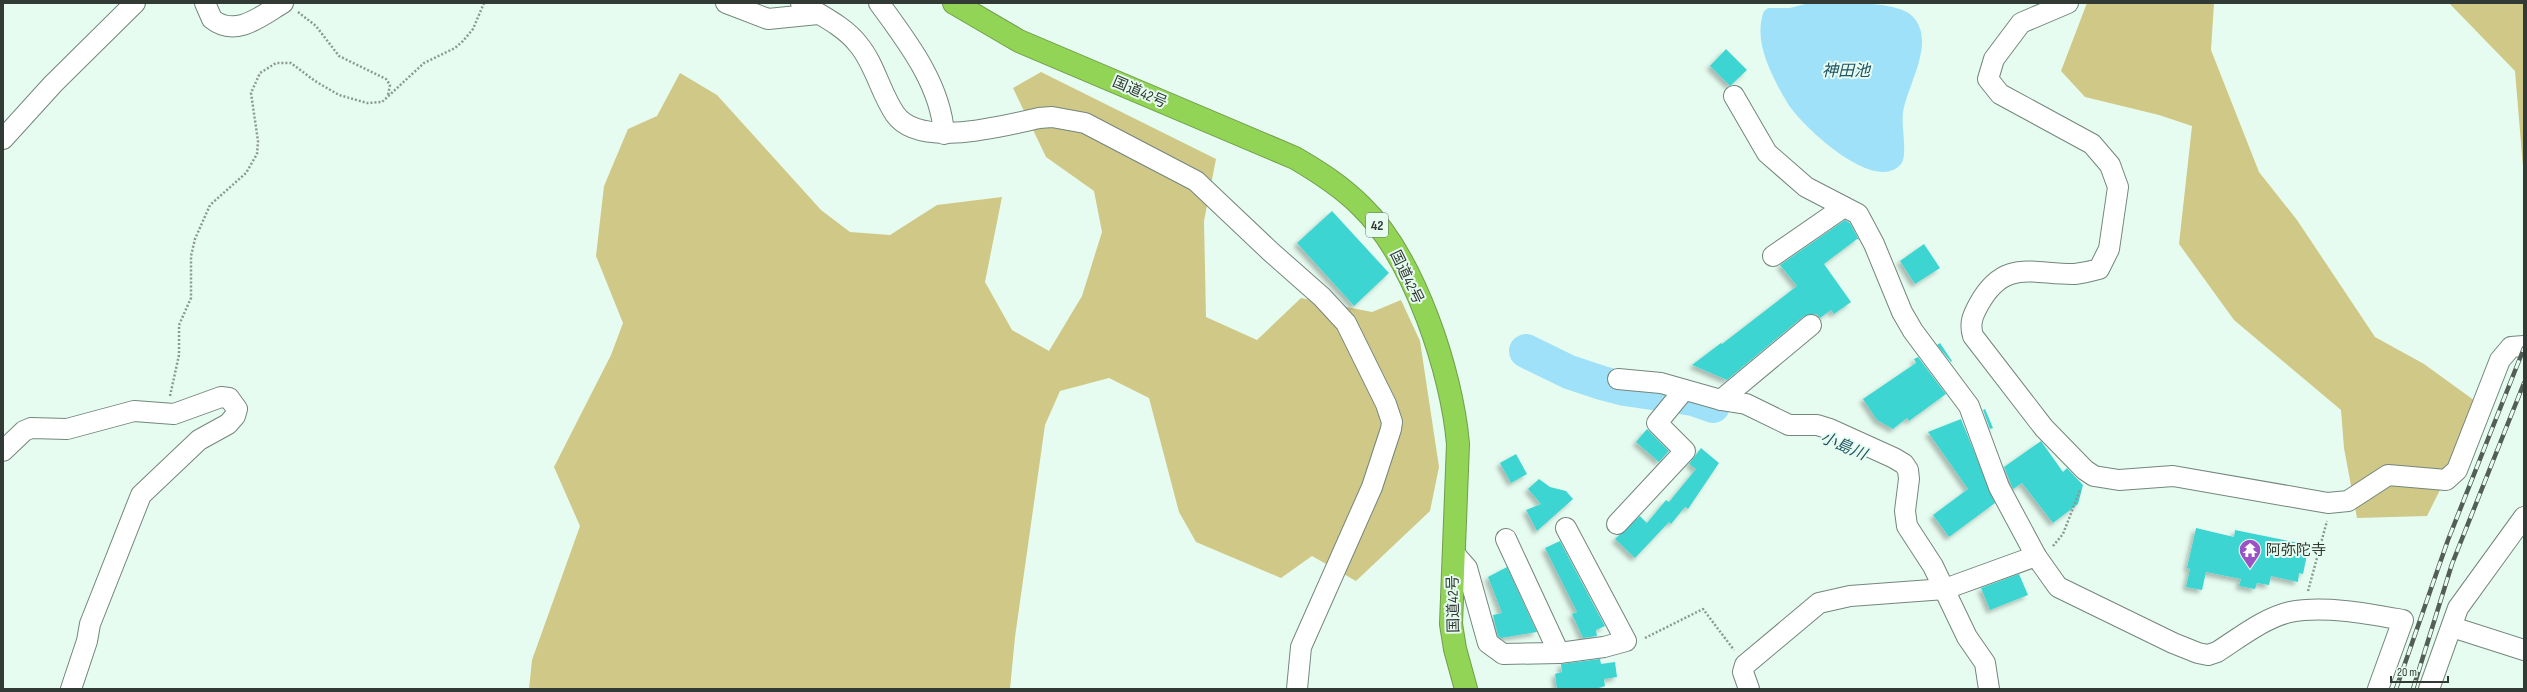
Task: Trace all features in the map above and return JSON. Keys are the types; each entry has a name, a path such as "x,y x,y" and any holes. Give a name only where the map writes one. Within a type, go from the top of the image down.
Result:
{"highway":[{"name":"国道42号","path":"954,3 1019,41 1295,158 1331,179 1362,207 1383,232 1410,278 1451,393 1458,444 1453,552 1452,624 1455,649 1466,689"}],"street":[{"path":"3,139 53,84 135,3"},
{"path":"205,3 212,19 232,28 247,24 280,5"},
{"path":"726,3 768,19 818,14"},
{"path":"801,3 857,43 866,54 888,103 901,122 920,131 944,134 1052,117 1085,123 1196,181 1270,252 1322,297 1354,335 1390,414 1391,429 1372,487 1301,647 1297,689"},
{"path":"879,3 906,42 934,90 942,112 944,134"},
{"path":"2068,3 2020,23 1994,59 1988,79 2000,94 2092,144 2110,165 2118,186 2109,249 2100,269 2076,274 2028,270 2010,273 1989,290 1973,315 1970,326 1973,336 2044,428 2086,470 2094,476 2119,480 2173,476 2320,502 2339,503 2348,501 2388,475 2446,480 2458,470 2500,360 2512,347 2524,346"},
{"path":"1734,96 1767,153 1806,187 1854,211 1863,222 1889,285 1913,331 1969,406 1999,487 2036,557 2058,587 2064,591 2097,604 2173,643 2208,655 2217,652 2270,620 2290,612 2305,611 2373,614 2403,620 2378,689"},
{"path":"1773,256 1844,207"},
{"path":"1721,400 1811,325"},
{"path":"1618,379 1661,383 1721,400 1758,408 1789,425 1817,425 1830,429 1904,464 1908,470 1909,479 1904,511 1907,526 1933,566 1966,637 1985,663 1989,689"},
{"path":"1617,524 1685,451 1657,423 1684,390"},
{"path":"3,451 24,431 32,428 67,429 134,411 174,414 221,396 229,398 236,409 235,416 228,424 199,440 140,495 90,624 87,641 71,689"},
{"path":"2429,689 2458,608 2524,517"},
{"path":"1453,552 1467,568 1486,638 1493,648 1503,654 1559,653 1604,647 1626,641 1566,528"},
{"path":"1506,539 1559,653"},
{"path":"1749,689 1743,672 1745,665 1819,603 1850,596 1945,589 2036,557"},
{"path":"2452,627 2524,650"}],"path":[{"path":"168,413 179,355 179,324 191,298 191,256 195,239 210,206 246,173 257,154 258,136 251,100 256,79 276,63 290,63 315,81 349,99 375,103 386,99 424,62 455,48 463,41 473,29 484,4"},
{"path":"280,5 303,15 316,26 339,56 386,79 390,88 386,99"},
{"path":"2036,557 2052,546 2063,534 2071,516 2086,470"},
{"path":"2305,611 2328,520 2328,512 2320,502"},
{"path":"1626,641 1637,642 1703,609 1745,665"}],"shaded area":[{"path":"2087,3 2214,3 2211,50 2259,172 2297,220 2375,337 2424,364 2482,406 2427,516 2357,518 2344,448 2341,410 2234,320 2179,244 2192,126 2159,115 2085,97 2061,71"},
{"path":"2449,3 2524,3 2524,179 2515,71"},
{"path":"1041,72 1216,159 1204,221 1206,317 1257,340 1301,298 1372,312 1401,300 1420,341 1439,467 1430,511 1356,581 1312,556 1281,578 1196,542 1179,512 1149,398 1109,378 1060,391 1045,425 1015,637 1010,689 529,689 532,660 580,526 554,467 611,355 623,323 596,256 604,186 628,129 657,116 680,73 717,95 821,210 850,232 890,235 937,205 1002,197 985,282 1012,330 1049,351 1082,296 1102,232 1094,191 1046,157 1013,88"}],"water":[{"name":"神田池","path":"1809,3 1862,3 1890,6 1910,14 1918,24 1922,36 1922,49 1903,113 1903,160 1901,164 1889,171 1874,171 1858,164 1840,154 1823,141 1796,114 1788,104 1776,83 1762,47 1761,23 1764,11 1768,8 1790,8"}],"building":[{"path":"1726,49 1747,70 1730,86 1710,66"},
{"path":"1332,211 1389,273 1354,306 1297,243"},
{"path":"1845,220 1850,223 1859,240 1857,239 1824,264 1851,302 1834,314 1831,310 1820,318 1817,314 1804,316 1727,380 1692,365 1721,343 1722,344 1797,286 1780,265"},
{"path":"1924,244 1940,268 1915,284 1900,261"},
{"path":"1940,343 1952,361 1951,362 1937,345"},
{"path":"1918,357 1946,394 1909,421 1907,418 1893,429 1877,420 1863,399 1916,363 1914,359"},
{"path":"1985,409 1993,428 1990,429 1983,410"},
{"path":"1961,419 1995,503 1949,537 1933,515 1968,489 1928,432"},
{"path":"1647,429 1669,451 1659,462 1636,442"},
{"path":"2041,441 2063,472 2067,468 2083,485 2078,504 2053,523 2022,483 2013,489 2004,467"},
{"path":"1701,448 1719,463 1688,509 1685,507 1671,524 1669,522 1635,558 1615,539 1640,516 1647,523 1666,500 1669,502 1696,469 1689,464"},
{"path":"1516,454 1527,474 1511,483 1500,463"},
{"path":"1539,479 1550,487 1566,491 1573,499 1537,531 1526,510 1541,504 1528,489"},
{"path":"2196,528 2234,537 2235,530 2309,545 2303,574 2299,573 2298,582 2271,576 2269,585 2257,583 2255,589 2239,586 2241,579 2206,572 2202,590 2186,587 2190,569 2187,568"},
{"path":"1560,541 1605,626 1596,630 1597,636 1583,638 1572,614 1577,612 1545,548"},
{"path":"1507,567 1537,632 1501,638 1498,636 1493,615 1502,613 1488,577"},
{"path":"2019,574 2028,595 1990,610 1981,588"},
{"path":"1600,659 1601,664 1615,662 1617,677 1604,679 1605,686 1595,689 1557,689 1555,674 1562,672 1561,664"}],"waterway":[{"name":"小島川","path":"1526,351 1569,372 1602,383 1625,389 1693,399 1713,406"}],"railway":[{"path":"2396,689 2448,540 2524,348"},
{"path":"2413,689 2452,564 2524,383"}],"place":[{"name":"阿弥陀寺","path":"2250,570"}]}
